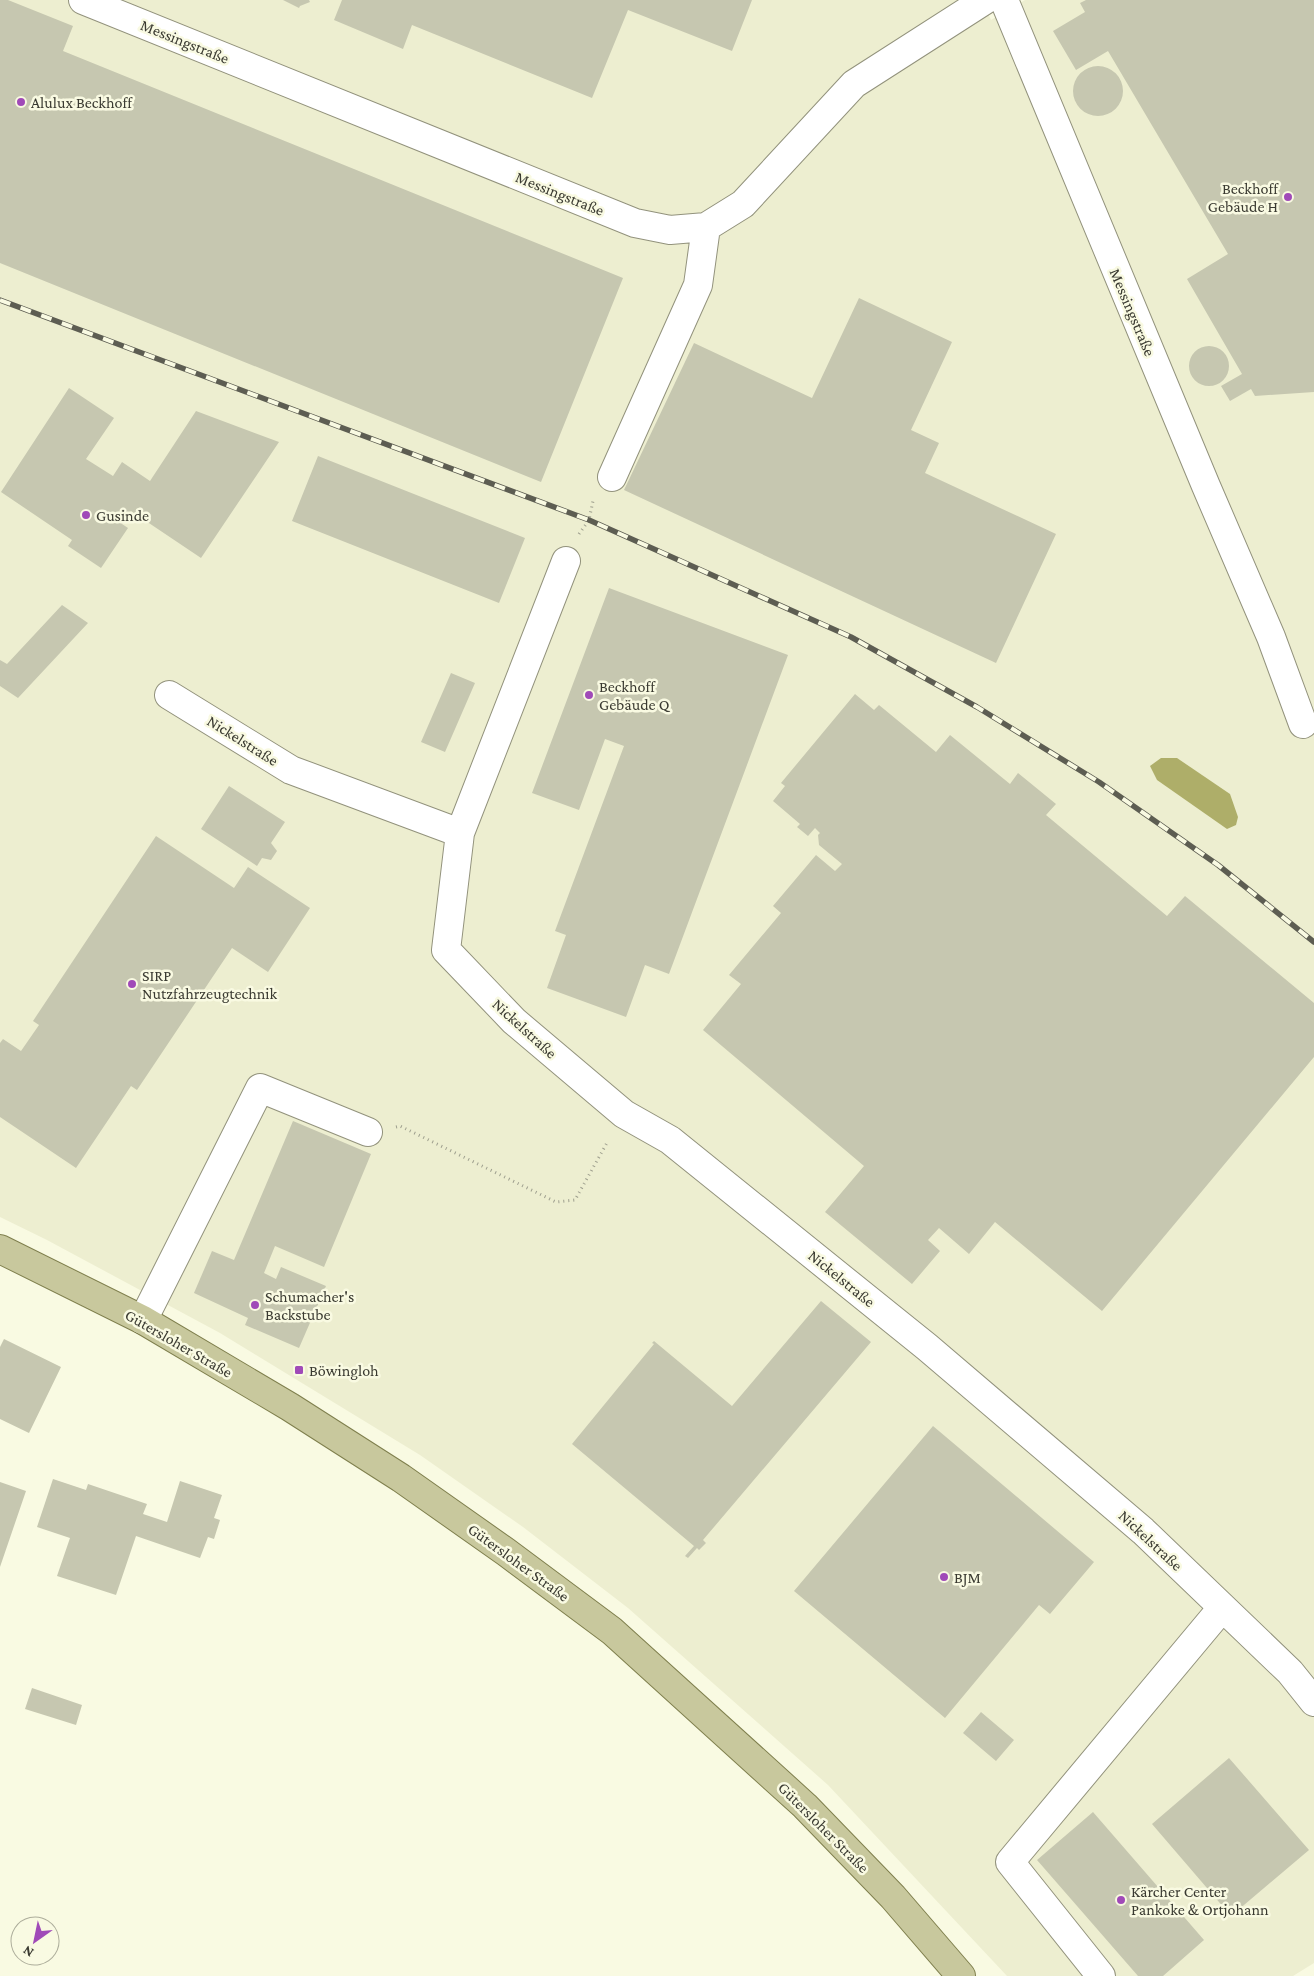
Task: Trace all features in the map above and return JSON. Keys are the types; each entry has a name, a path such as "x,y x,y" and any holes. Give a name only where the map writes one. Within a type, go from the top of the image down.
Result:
{"main road":[{"name":"Gütersloher Straße","path":"0,1249 142,1320 290,1408 401,1478 612,1630 805,1806 893,1896 961,1976"}],"street":[{"name":"Messingstraße","path":"100,3 635,223 670,230 706,227 744,204 854,84 985,0"},
{"name":"Messingstraße","path":"1004,0 1206,486 1265,622 1304,724"},
{"path":"612,477 698,286 706,227"},
{"name":"Nickelstraße","path":"566,561 460,833 446,950 514,1021 624,1114 670,1140 927,1347 1143,1532 1290,1672 1314,1702"},
{"name":"Nickelstraße","path":"169,695 291,770 460,833"},
{"path":"142,1320 260,1088 368,1132"},
{"path":"1101,1976 1010,1862 1222,1608"}],"path":[{"path":"566,561 573,541 589,520 596,491 612,477"},
{"path":"368,1132 400,1126 556,1202 575,1200 624,1114"}],"shaded area":[{"path":"0,0 982,0 991,20 1025,0 1314,0 1314,1963 1293,1976 1007,1976 828,1785 628,1608 523,1527 420,1455 220,1333 47,1240 0,1217"},
{"path":"1161,758 1177,758 1230,794 1238,817 1236,825 1227,829 1157,780 1150,766"}],"building":[{"path":"0,0 8,0 73,26 63,51 623,278 541,482 0,263"},
{"path":"283,0 309,0 310,2 299,8"},
{"path":"342,0 752,0 732,51 628,10 592,98 412,25 403,49 334,20"},
{"name":"Beckhoff Gebäude H","path":"1086,0 1314,0 1314,392 1255,396 1251,389 1230,401 1221,386 1242,374 1187,279 1228,254 1108,51 1076,70 1053,31 1085,12 1080,3"},
{"path":"1098,66 1112,70 1119,77 1123,91 1119,105 1112,112 1098,116 1084,112 1077,105 1073,91 1077,77 1084,70"},
{"path":"859,298 952,342 911,430 939,443 925,473 1056,534 996,663 624,490 694,343 812,398"},
{"path":"1213,346 1220,349 1226,355 1229,366 1228,374 1220,383 1213,386 1205,386 1198,383 1190,374 1189,362 1192,355 1201,347"},
{"path":"69,388 114,418 86,459 113,476 122,462 150,481 196,411 279,442 201,558 131,511 122,524 128,528 101,568 68,546 72,540 1,492"},
{"path":"318,456 525,538 499,603 292,521"},
{"path":"609,588 788,655 669,974 645,965 626,1017 547,988 566,935 555,931 624,746 605,739 579,810 532,793"},
{"path":"62,605 88,623 18,698 0,686 0,660 7,664"},
{"path":"451,673 475,683 445,752 421,742"},
{"path":"855,694 874,710 879,705 936,752 950,735 1010,784 1018,773 1056,804 1046,815 1167,916 1185,896 1314,1003 1314,1057 1102,1311 995,1222 969,1254 939,1228 928,1240 940,1251 912,1284 825,1212 864,1166 703,1030 741,984 729,975 781,913 773,906 816,855 835,871 842,864 819,845 818,835 820,833 815,828 808,836 797,827 800,824 773,801 785,786 781,783"},
{"path":"229,786 285,822 271,843 277,851 271,860 262,858 257,866 201,829"},
{"name":"SIRP Nutzfahrzeugtechnik","path":"156,836 234,888 248,867 310,908 268,972 232,948 137,1090 131,1086 76,1168 0,1117 0,1043 3,1039 21,1051 39,1025 33,1021"},
{"path":"293,1121 371,1154 324,1267 275,1246 264,1273 276,1279 281,1267 326,1286 299,1348 245,1325 248,1318 194,1293 212,1251 234,1260"},
{"path":"821,1301 871,1342 703,1540 706,1543 699,1550 697,1548 688,1558 685,1556 694,1546 572,1444 654,1344 652,1343 654,1341 732,1406"},
{"path":"4,1339 61,1367 29,1433 0,1419 0,1347"},
{"name":"BJM","path":"933,1426 1094,1562 1050,1614 1039,1605 945,1718 794,1591"},
{"path":"53,1479 86,1490 88,1484 147,1504 143,1514 167,1522 180,1481 222,1495 214,1518 220,1520 214,1539 208,1537 200,1558 136,1536 116,1595 57,1576 70,1538 37,1527"},
{"path":"0,1482 26,1491 0,1567"},
{"path":"32,1688 82,1705 76,1725 25,1709"},
{"path":"981,1712 1014,1740 996,1761 963,1733"},
{"path":"1229,1758 1309,1850 1231,1916 1152,1824"},
{"name":"Kärcher Center Pankoke & Ortjohann","path":"1093,1812 1204,1940 1163,1976 1138,1976 1037,1860"}],"railway":[{"path":"0,300 589,520 851,637 977,707 1099,782 1218,865 1314,942"}],"place":[{"name":"Alulux Beckhoff","path":"21,102"},
{"name":"Beckhoff Gebäude H","path":"1288,197"},
{"name":"Gusinde","path":"86,515"},
{"name":"Beckhoff Gebäude Q","path":"589,695"},
{"name":"SIRP Nutzfahrzeugtechnik","path":"132,984"},
{"name":"Schumacher's Backstube","path":"255,1305"},
{"name":"Böwingloh","path":"299,1370"},
{"name":"BJM","path":"944,1577"},
{"name":"Kärcher Center Pankoke & Ortjohann","path":"1121,1900"}]}
